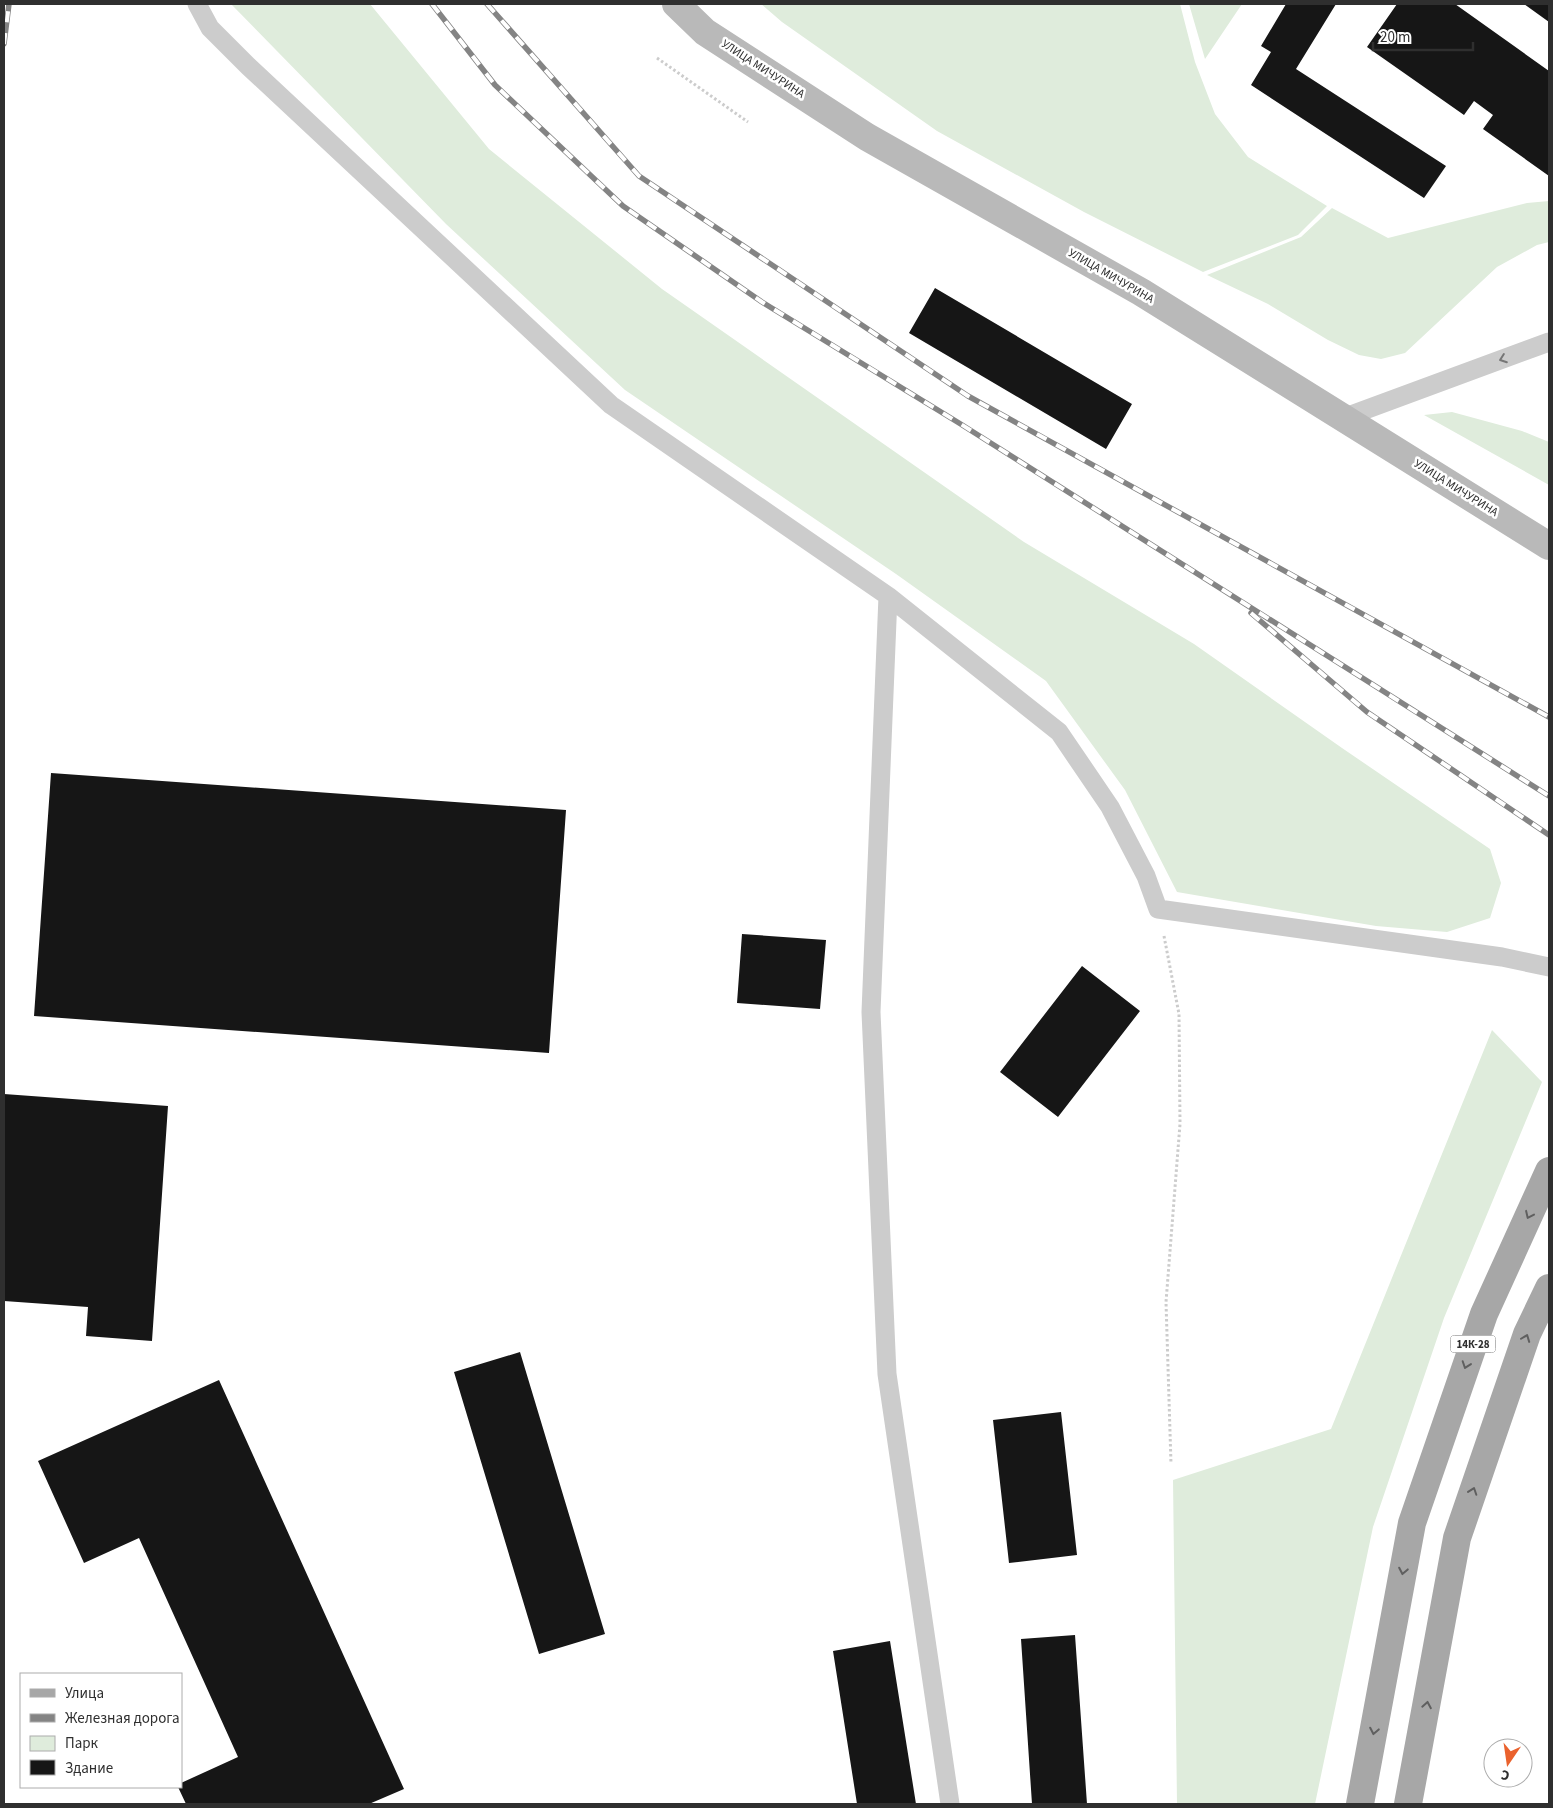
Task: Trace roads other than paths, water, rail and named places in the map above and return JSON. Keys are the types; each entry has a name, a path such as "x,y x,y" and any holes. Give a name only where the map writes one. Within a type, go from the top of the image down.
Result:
{"main road":[{"name":"УЛИЦА МИЧУРИНА","path":"676,4 706,32 867,137 1141,292 1549,546"},
{"name":"14К-28","path":"1360,1804 1412,1523 1484,1314 1549,1171"},
{"path":"1408,1804 1457,1538 1527,1334 1549,1288"}],"lane":[{"path":"197,4 210,28 248,66 612,405 888,596 1059,732 1110,806 1146,876 1158,909 1502,957 1549,967"},
{"path":"1343,418 1549,342"},
{"path":"888,596 871,1012 887,1374 950,1804"}],"railway":[{"path":"4,44 9,4"},
{"path":"432,4 495,85 623,206 762,302 959,423 1549,796"},
{"path":"487,4 639,176 968,396 1549,717"},
{"path":"1251,613 1367,712 1549,835"}]}
